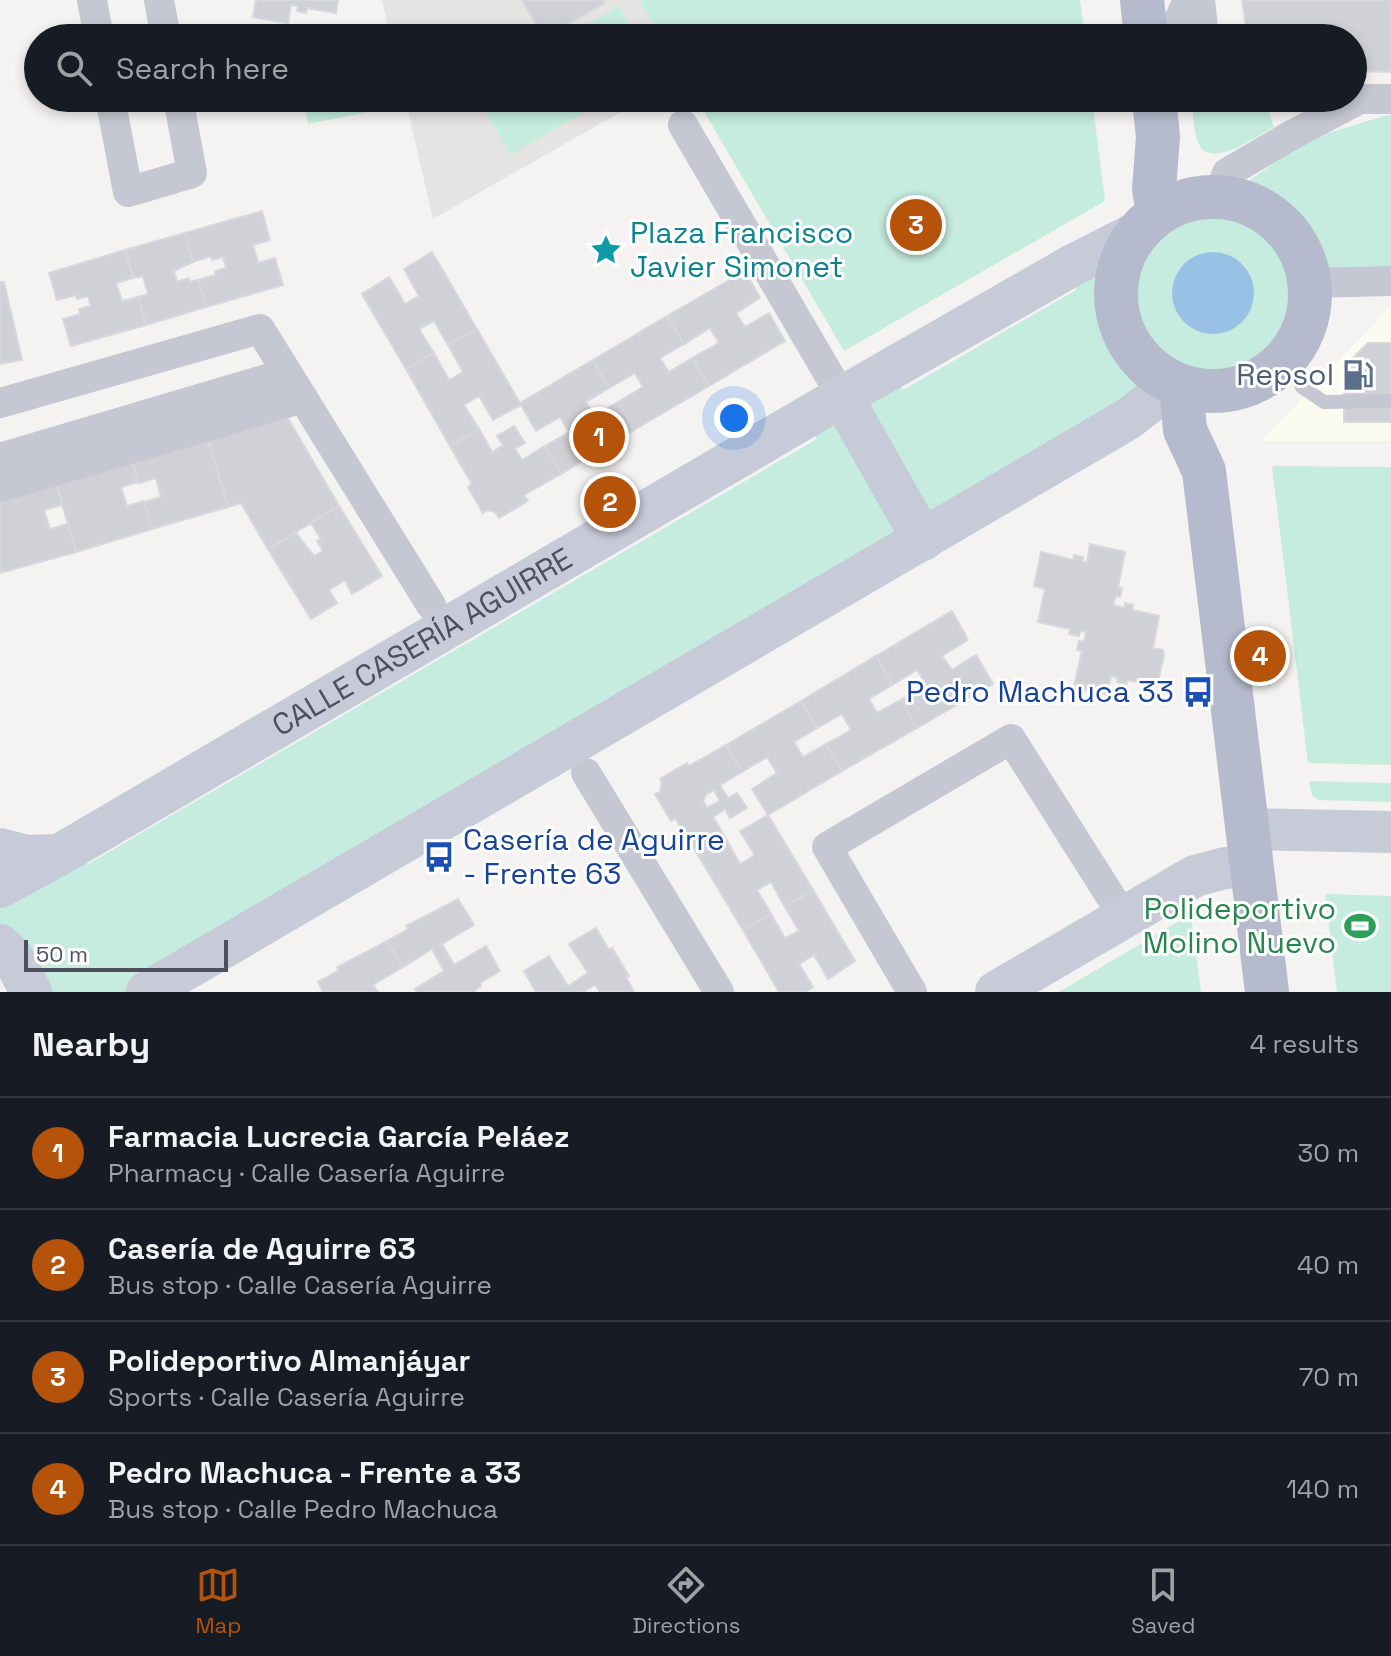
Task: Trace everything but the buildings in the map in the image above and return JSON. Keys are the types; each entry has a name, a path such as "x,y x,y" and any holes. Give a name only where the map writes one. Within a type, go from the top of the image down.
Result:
{"main road":[{"path":"1142,0 1145,24"},
{"path":"1156,117 1212,196"},
{"path":"1148,222 1154,189 1156,117"},
{"path":"1212,196 1263,209 1296,241 1311,283 1307,323 1287,358 1262,379 1230,390 1205,391 1177,385 1144,363 1123,333 1115,298 1120,263 1148,222 1180,201 1212,196"},
{"name":"CALLE CASERÍA AGUIRRE","path":"0,887 1148,222"},
{"path":"1177,385 1185,430 1204,471 1267,992"},
{"path":"147,992 923,540 1128,419 1177,385"},
{"path":"1204,471 1230,390"},
{"path":"842,397 923,540"},
{"path":"996,992 1195,876 1225,868 1250,848 1391,832"},
{"path":"0,849 28,856 59,855"},
{"path":"0,945 13,958 31,992"}],"street":[{"path":"92,0 96,24"},
{"path":"159,0 163,24"},
{"path":"1176,24 1188,0"},
{"path":"1200,0 1203,24"},
{"path":"1367,99 1391,99"},
{"path":"113,112 128,192 192,173 181,112"},
{"path":"1212,196 1227,173 1333,112"},
{"path":"683,125 842,397"},
{"path":"1311,283 1391,281"},
{"path":"0,403 260,329 431,605"},
{"path":"0,458 295,385"},
{"path":"0,487 295,385"},
{"path":"912,992 827,847 1011,739 1123,916"},
{"path":"586,773 719,992"}],"lane":[{"path":"1287,358 1302,387 1324,402 1391,401"}],"shaded area":[{"path":"382,0 638,0 653,24 388,24"},
{"path":"408,112 620,112 433,219"},
{"name":"Repsol","path":"1391,309 1391,441 1261,441 1387,310"}],"green space":[{"path":"638,0 1080,0 1083,24 653,24"},
{"path":"619,6 630,24 588,24"},
{"path":"306,112 369,112 308,124"},
{"path":"485,112 585,112 510,155"},
{"path":"704,112 1094,112 1105,201 844,351"},
{"path":"1192,112 1269,112 1274,127 1234,149 1212,154 1198,142"},
{"path":"1391,115 1391,270 1331,269 1321,261 1303,227 1275,200 1250,189 1250,180 1297,147 1329,133"},
{"path":"1204,214 1229,216 1260,229 1281,251 1290,279 1289,309 1278,337 1258,359 1229,371 1191,370 1176,364 1155,349 1141,328 1133,288 1136,271 1153,242 1184,221","holes":["1242,263 1252,285 1254,300 1221,333 1196,329 1179,316 1173,295 1179,270"]},
{"path":"1092,268 1098,313 1105,334 1146,390 923,515 870,429 869,398 896,381 903,390 1076,290 1071,280"},
{"path":"830,421 848,427 902,537 134,992 41,992 0,931 0,905 82,855 88,864 817,439 812,430"},
{"path":"1272,466 1391,467 1391,765 1308,763"},
{"path":"1309,781 1391,783 1391,802 1319,800 1312,796"},
{"name":"Polideportivo Molino Nuevo","path":"1325,894 1391,896 1391,992 1337,992"},
{"path":"1191,914 1201,992 1059,992"}],"water":[{"path":"1213,252 1229,255 1242,264 1251,277 1254,293 1251,309 1242,322 1229,331 1213,334 1197,331 1184,322 1175,309 1172,293 1175,277 1184,264 1197,255"}],"place":[{"name":"Polideportivo Almanjáyar","path":"916,225"},
{"name":"Plaza Francisco Javier Simonet","path":"606,250"},
{"name":"Repsol","path":"1358,375"},
{"name":"Farmacia Lucrecia García Peláez","path":"599,437"},
{"name":"Casería de Aguirre 63","path":"610,502"},
{"name":"Pedro Machuca - Frente a 33","path":"1260,656"},
{"name":"Pedro Machuca 33","path":"1198,692"},
{"name":"Casería de Aguirre - Frente 63","path":"439,857"},
{"name":"Polideportivo Molino Nuevo","path":"1360,926"}]}
